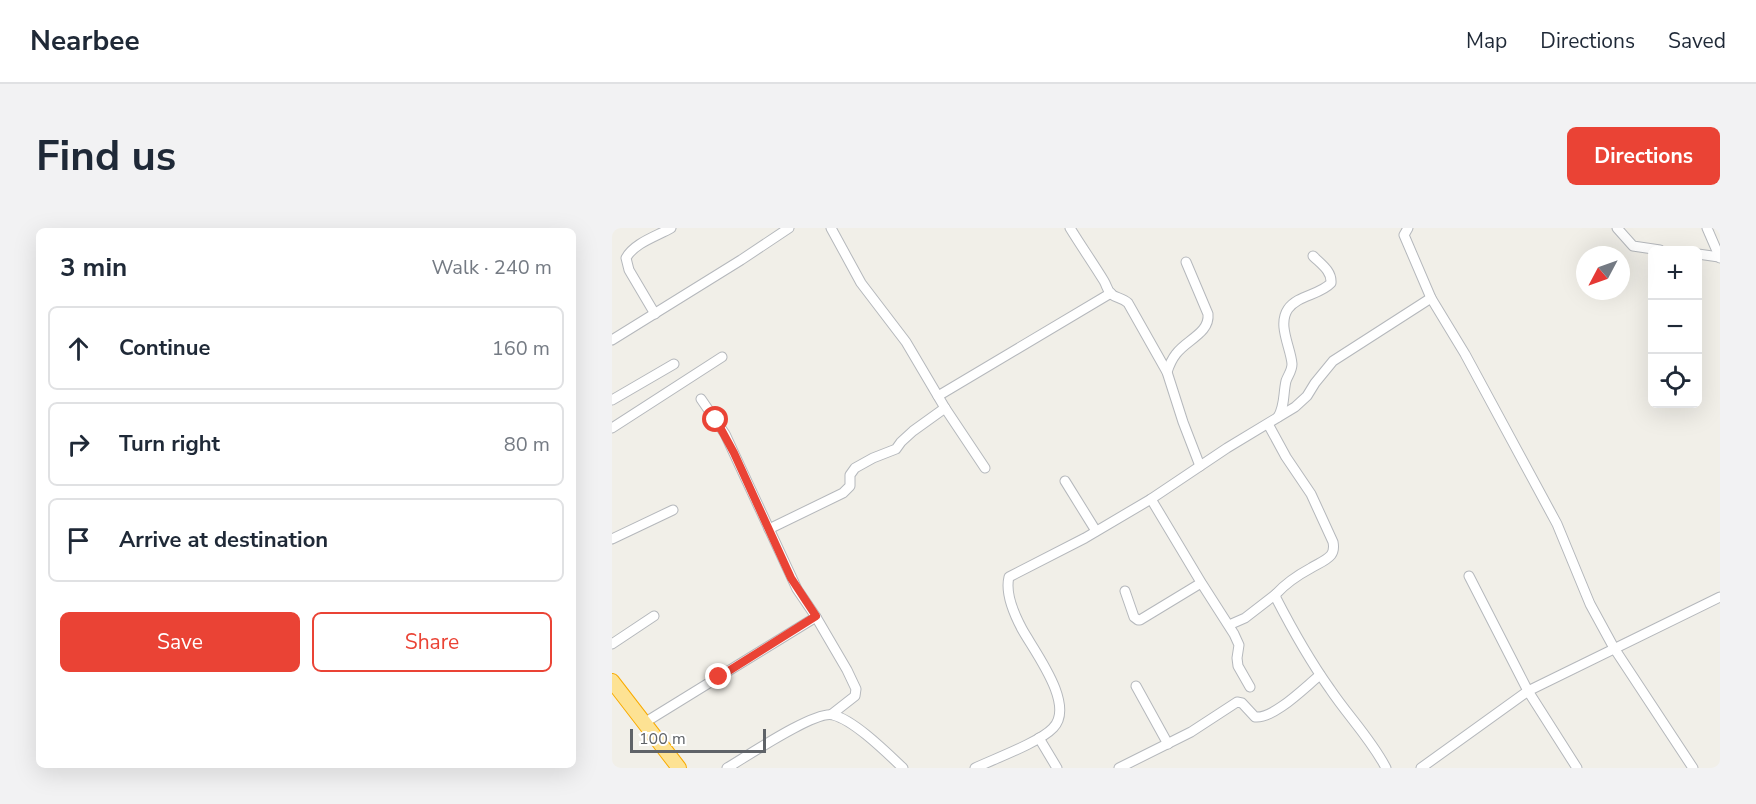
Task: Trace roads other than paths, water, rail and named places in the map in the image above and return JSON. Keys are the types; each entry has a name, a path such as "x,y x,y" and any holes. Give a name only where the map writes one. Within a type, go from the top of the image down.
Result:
{"highway":[{"path":"612,681 679,768"}],"street":[{"path":"655,314 629,270 626,258 629,251 636,246 672,228"},
{"path":"612,340 789,228"},
{"path":"831,228 861,283 906,342 945,408 985,468"},
{"path":"1070,228 1113,296 1128,303 1167,372 1200,466"},
{"path":"1408,228 1404,235 1431,298 1557,524 1590,604 1614,648 1693,768"},
{"path":"1617,228 1633,246 1648,248"},
{"path":"1702,255 1719,258 1716,236 1707,228"},
{"path":"1272,422 1282,410 1287,378 1291,370 1292,362 1285,327 1286,311 1331,282 1328,272 1313,256"},
{"path":"1167,372 1176,353 1203,329 1208,319 1208,314 1186,262"},
{"path":"938,396 1111,293"},
{"path":"975,768 1039,738 1052,729 1057,722 1059,705 1047,671 1021,628 1013,608 1008,588 1008,576 1096,531 1151,499 1303,402 1333,361 1431,298"},
{"path":"612,428 722,357"},
{"path":"612,400 674,364"},
{"path":"701,399 725,434 797,589 816,616 856,689 855,696 832,714 822,715 807,722 727,768"},
{"path":"769,529 848,489 850,475 855,468 896,449 913,431 945,408"},
{"path":"1229,625 1245,618 1300,574 1327,559 1335,548 1311,494 1286,457 1272,422"},
{"path":"1065,481 1096,531"},
{"path":"1151,499 1238,641 1238,666 1250,687"},
{"path":"612,539 673,510"},
{"path":"1469,576 1528,691 1577,768"},
{"path":"1125,591 1134,617 1140,620 1201,583"},
{"path":"1276,594 1276,598 1320,675 1369,740 1386,768"},
{"path":"1421,768 1528,691 1720,597"},
{"path":"612,644 654,616"},
{"path":"644,723 816,616"},
{"path":"1119,768 1191,732 1237,702 1255,717 1268,714 1294,697 1320,675"},
{"path":"1136,686 1168,744"},
{"path":"832,714 853,725 903,768"},
{"path":"1039,738 1057,768"}]}
